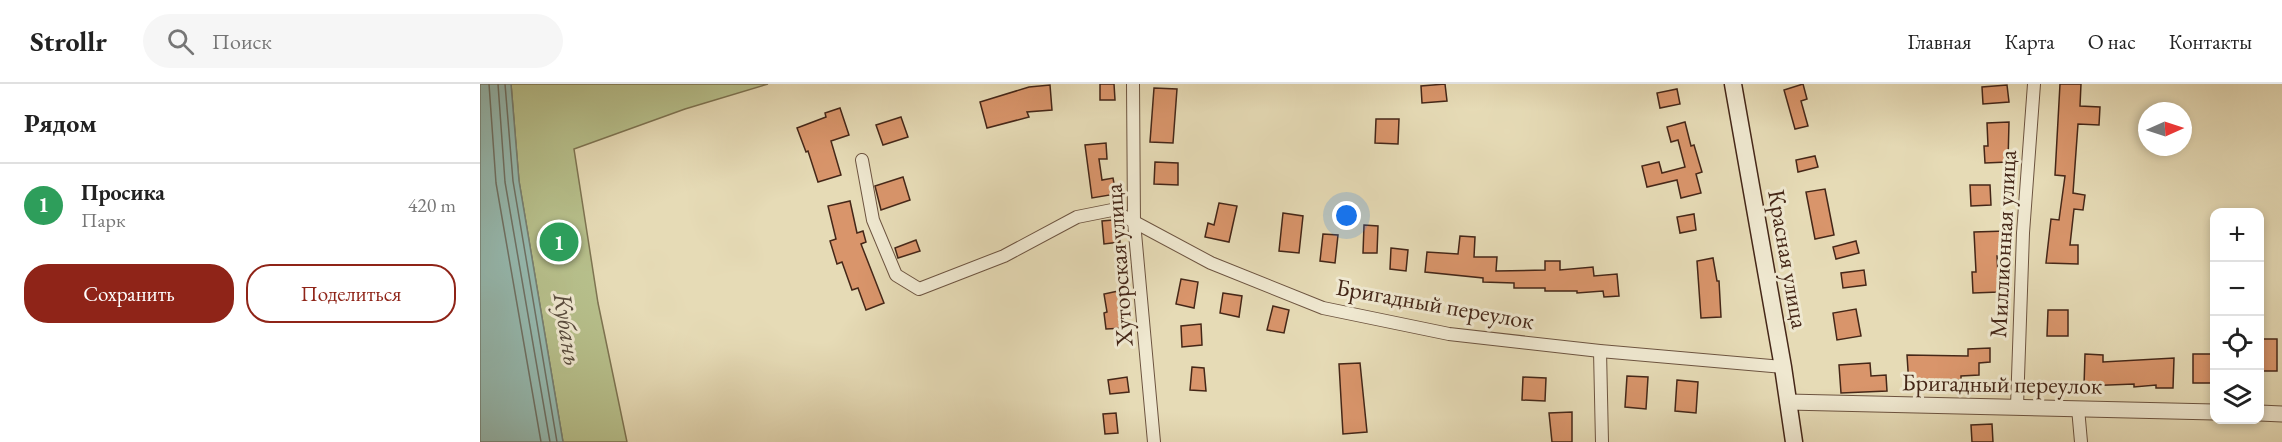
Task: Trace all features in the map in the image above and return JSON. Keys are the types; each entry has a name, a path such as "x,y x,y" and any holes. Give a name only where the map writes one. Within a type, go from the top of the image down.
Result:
{"main road":[{"name":"Красная улица","path":"1733,84 1794,442"}],"street":[{"name":"Хуторская улица","path":"1133,84 1134,222 1154,442"},
{"name":"Миллионная улица","path":"2017,406 2023,233 2034,84"},
{"name":"Бригадный переулок","path":"862,160 873,220 896,275 919,289 1004,256 1077,217 1112,210 1210,262 1323,308 1449,334 1600,351 1783,367"},
{"path":"1600,351 1602,442"},
{"name":"Бригадный переулок","path":"1788,402 2210,412"},
{"path":"2078,408 2081,442"},
{"path":"2264,413 2282,414"}],"green space":[{"path":"511,84 768,84 685,109 574,149 598,303 627,442 563,442 519,181"}],"water":[{"path":"480,84 511,84 519,181 563,442 480,442"}],"building":[{"path":"1100,84 1114,84 1115,100 1100,100"},
{"path":"1445,84 1447,101 1422,103 1421,86"},
{"path":"1803,84 1807,99 1801,101 1808,126 1795,129 1784,90"},
{"path":"2060,84 2081,84 2080,106 2100,107 2099,125 2078,124 2073,193 2085,195 2083,210 2074,209 2070,245 2078,245 2078,264 2046,263 2051,219 2059,220 2065,176 2055,175"},
{"path":"1050,85 1052,110 1027,112 1029,117 987,128 980,102 1029,87"},
{"path":"2007,85 2009,102 1983,104 1982,87"},
{"path":"1154,88 1177,89 1173,143 1150,142"},
{"path":"1677,89 1680,104 1660,108 1657,93"},
{"path":"840,108 849,135 831,141 841,175 818,182 808,151 806,152 797,128 826,117 825,113"},
{"path":"901,117 908,137 883,145 876,125"},
{"path":"1376,119 1399,119 1398,144 1375,143"},
{"path":"1685,122 1691,146 1694,145 1702,172 1696,174 1701,193 1681,198 1677,180 1647,187 1642,166 1659,162 1662,173 1685,167 1678,140 1671,142 1667,127"},
{"path":"2009,122 2008,162 1985,163 1984,146 1988,146 1987,123"},
{"path":"1106,143 1107,159 1099,159 1102,180 1113,178 1116,194 1092,198 1085,145"},
{"path":"1815,156 1818,167 1798,172 1796,160"},
{"path":"1155,162 1178,163 1178,185 1154,184"},
{"path":"903,177 910,200 881,210 875,186"},
{"path":"1970,185 1990,185 1991,205 1971,206"},
{"path":"1825,189 1834,235 1815,239 1806,192"},
{"path":"850,201 857,233 863,231 866,242 861,244 884,303 866,310 858,288 852,290 842,262 837,264 830,241 836,239 828,206"},
{"path":"1219,203 1237,206 1229,242 1205,237 1208,223 1214,225"},
{"path":"1283,213 1303,216 1299,253 1279,251"},
{"path":"1694,214 1696,230 1680,233 1677,217"},
{"path":"1102,221 1118,222 1120,242 1104,244"},
{"path":"1364,225 1378,226 1377,253 1363,253"},
{"path":"2006,231 2007,255 1997,256 1999,292 1973,293 1972,272 1976,272 1974,232"},
{"path":"1323,234 1338,235 1335,263 1320,261"},
{"path":"1460,236 1475,237 1474,257 1497,257 1496,271 1545,270 1545,261 1560,261 1560,270 1593,267 1594,276 1617,274 1619,296 1604,297 1603,291 1577,293 1577,291 1545,291 1545,288 1514,288 1514,283 1483,282 1483,278 1425,272 1427,252 1458,254"},
{"path":"916,240 920,251 898,258 895,248"},
{"path":"1856,241 1859,253 1836,259 1833,247"},
{"path":"1391,248 1408,250 1406,271 1390,269"},
{"path":"1713,258 1717,281 1719,281 1721,317 1701,318 1697,261"},
{"path":"1864,270 1866,285 1843,288 1841,273"},
{"path":"1181,279 1198,282 1194,308 1176,304"},
{"path":"1123,290 1125,328 1106,329 1104,313 1107,312 1104,294"},
{"path":"1223,293 1242,296 1239,317 1220,313"},
{"path":"1273,306 1289,310 1284,333 1267,330"},
{"path":"1856,309 1861,336 1837,340 1833,313"},
{"path":"2048,310 2068,310 2068,336 2047,336"},
{"path":"1201,324 1202,345 1182,347 1181,326"},
{"path":"2264,339 2277,339 2277,371 2264,371"},
{"path":"1990,348 1990,362 1979,363 1979,375 1961,376 1961,380 1932,381 1932,385 1909,386 1907,355 1968,356 1968,349"},
{"path":"2085,354 2103,355 2103,362 2174,358 2173,388 2156,388 2156,385 2134,387 2134,384 2084,386"},
{"path":"2193,354 2210,354 2210,383 2193,383"},
{"path":"1360,363 1367,432 1343,434 1339,364"},
{"path":"1870,363 1871,376 1886,375 1887,391 1841,393 1839,365"},
{"path":"1192,367 1204,368 1206,391 1190,390"},
{"path":"1627,376 1648,377 1646,409 1625,407"},
{"path":"1127,377 1129,392 1110,394 1108,380"},
{"path":"1523,377 1546,378 1545,401 1522,400"},
{"path":"1677,380 1698,382 1696,413 1675,411"},
{"path":"1572,412 1572,442 1552,442 1549,413"},
{"path":"1116,413 1118,433 1105,434 1103,414"},
{"path":"1992,424 1993,442 1972,442 1971,425"}],"place":[{"name":"Просика","path":"559,242"}],"water label":[{"name":"Кубань","path":"568,329"}]}
